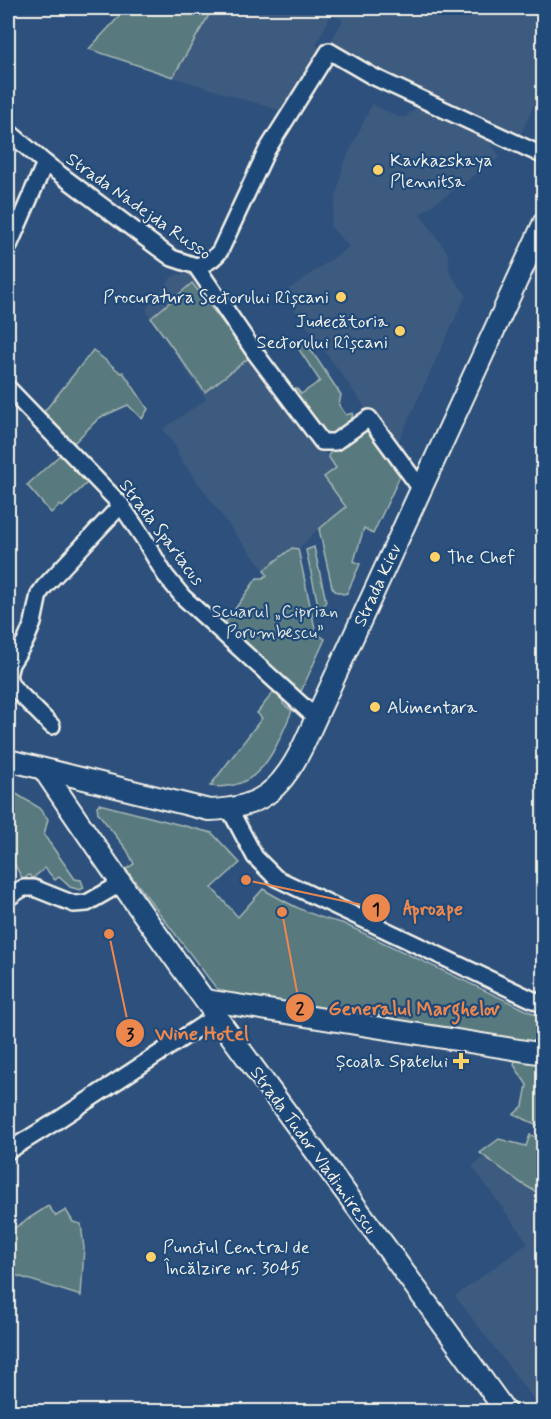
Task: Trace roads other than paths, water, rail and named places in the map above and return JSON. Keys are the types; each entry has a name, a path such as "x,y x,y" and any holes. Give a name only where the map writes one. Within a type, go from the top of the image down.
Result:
{"main road":[{"name":"Strada Kiev","path":"43,769 201,808 230,810 253,803 277,787 292,768 316,718 543,222"},
{"path":"8,759 43,769"},
{"name":"Strada Tudor Vladimirescu","path":"43,769 120,885 506,1412"},
{"path":"210,1008 543,1054"}],"street":[{"path":"196,266 214,259 220,251 267,150 329,51 381,80 543,156"},
{"name":"Strada Nadejda Russo","path":"8,132 45,163 172,258 196,266 256,354 318,438 327,443 335,442 369,418 421,489"},
{"path":"8,249 45,163"},
{"name":"Strada Spartacus","path":"8,388 121,505 165,575 183,597 316,718"},
{"path":"52,726 11,685 8,671 33,623 39,594 121,505"},
{"path":"230,810 255,857 276,878 543,1005"},
{"path":"8,898 23,888 34,888 74,904 87,903 120,885"},
{"path":"8,1150 64,1116 210,1008"}],"place":[{"name":"Kavkazskaya Plennitsa","path":"378,170"},
{"name":"Procuratura Sectorului Rîșcani","path":"341,297"},
{"name":"Judecătoria Sectorului Rîșcani","path":"400,331"},
{"name":"The Chef","path":"435,557"},
{"name":"Alimentara","path":"375,707"},
{"name":"Aproape","path":"246,880"},
{"name":"Generalul Marghelov","path":"282,912"},
{"name":"Wine Hotel","path":"109,934"},
{"name":"Școala Spatelui","path":"461,1061"},
{"name":"Punctul Central de Încălzire nr. 3045","path":"151,1257"}],"park label":[{"name":"Scuarul „Ciprian Porumbescu”","path":"275,621"}]}
